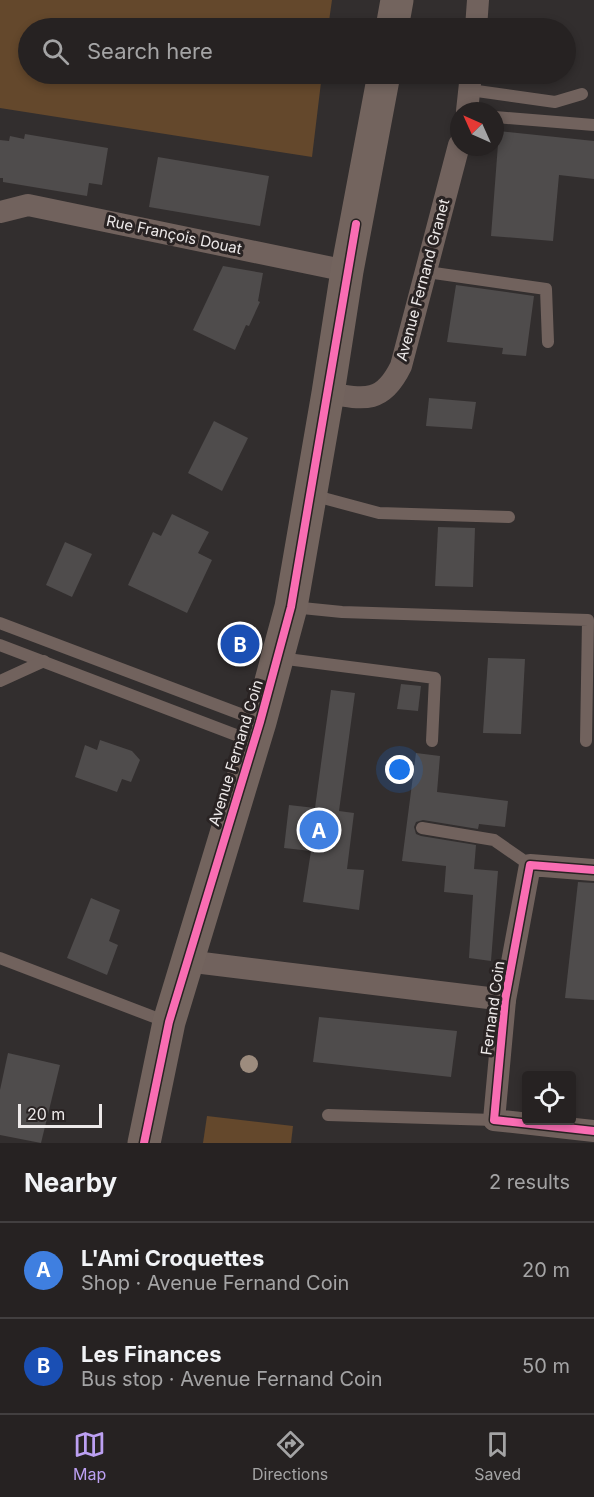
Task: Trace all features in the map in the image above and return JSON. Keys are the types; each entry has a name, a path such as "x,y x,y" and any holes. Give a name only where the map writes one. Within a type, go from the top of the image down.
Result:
{"main road":[{"path":"394,18 397,0"},
{"name":"Avenue Fernand Coin","path":"144,1143 168,1022 257,732 291,607 347,271 382,84"}],"street":[{"path":"477,18 478,0"},
{"name":"Avenue Fernand Granet","path":"328,393 365,397 377,395 391,385 401,366 456,156"},
{"name":"Rue François Douat","path":"0,212 28,205 347,271"},
{"path":"530,865 594,870"},
{"name":"Fernand Coin","path":"494,1120 505,999 530,865"},
{"path":"186,961 505,999"},
{"path":"494,1120 594,1131"}],"lane":[{"path":"469,92 555,102 582,94"},
{"path":"504,118 594,125"},
{"path":"427,272 546,289 548,342"},
{"path":"311,494 379,513 509,518"},
{"path":"291,607 342,612 588,620 586,741"},
{"path":"0,623 257,732"},
{"path":"0,645 257,732"},
{"path":"278,658 435,678 432,741"},
{"path":"0,681 44,661"},
{"path":"422,828 494,840 530,865"},
{"path":"0,958 168,1022"},
{"path":"328,1115 494,1120"}],"shaded area":[{"path":"0,0 332,0 329,18 18,18 18,84 321,84 312,157 0,108"},
{"path":"207,1116 293,1126 291,1143 203,1143"}],"building":[{"path":"504,132 594,141 594,179 559,175 553,241 491,236 497,156 504,156"},
{"path":"25,134 108,148 102,185 89,183 87,196 3,182 3,178 0,178 0,140 9,141 10,136 24,139"},
{"path":"158,157 269,176 260,226 149,207"},
{"path":"223,266 263,273 258,301 260,302 235,350 193,330"},
{"path":"456,285 534,296 526,356 502,354 503,348 447,342"},
{"path":"429,398 476,402 472,429 426,426"},
{"path":"214,421 248,438 222,491 188,473"},
{"path":"172,514 209,532 198,553 212,560 187,613 128,585 153,532 161,536"},
{"path":"438,527 475,528 473,587 435,586"},
{"path":"65,542 92,554 72,597 46,585"},
{"path":"488,658 525,659 521,734 483,733"},
{"path":"401,684 421,686 418,711 397,709"},
{"path":"331,690 355,693 339,811 354,813 347,869 364,870 359,910 303,902 311,851 284,848 289,805 315,808"},
{"path":"100,740 132,751 140,760 131,782 122,779 117,792 75,777 85,745 97,750"},
{"path":"416,753 440,756 437,792 508,801 505,827 479,824 478,829 423,820 416,822 414,827 416,834 421,836 476,845 474,869 498,871 491,961 469,958 473,895 444,892 446,866 402,861"},
{"path":"578,882 594,883 594,1000 565,998"},
{"path":"91,898 120,910 109,941 118,945 107,975 67,958"},
{"path":"319,1017 457,1031 451,1077 313,1062"},
{"path":"8,1053 60,1065 41,1143 0,1135 0,1090"}],"cycle path":[{"path":"144,1143 169,1022 260,722 291,607 356,224"},
{"path":"594,870 530,865 505,1000 494,1120 594,1131"}],"place":[{"name":"Les Finances","path":"240,644"},
{"name":"L'Ami Croquettes","path":"319,830"}]}
